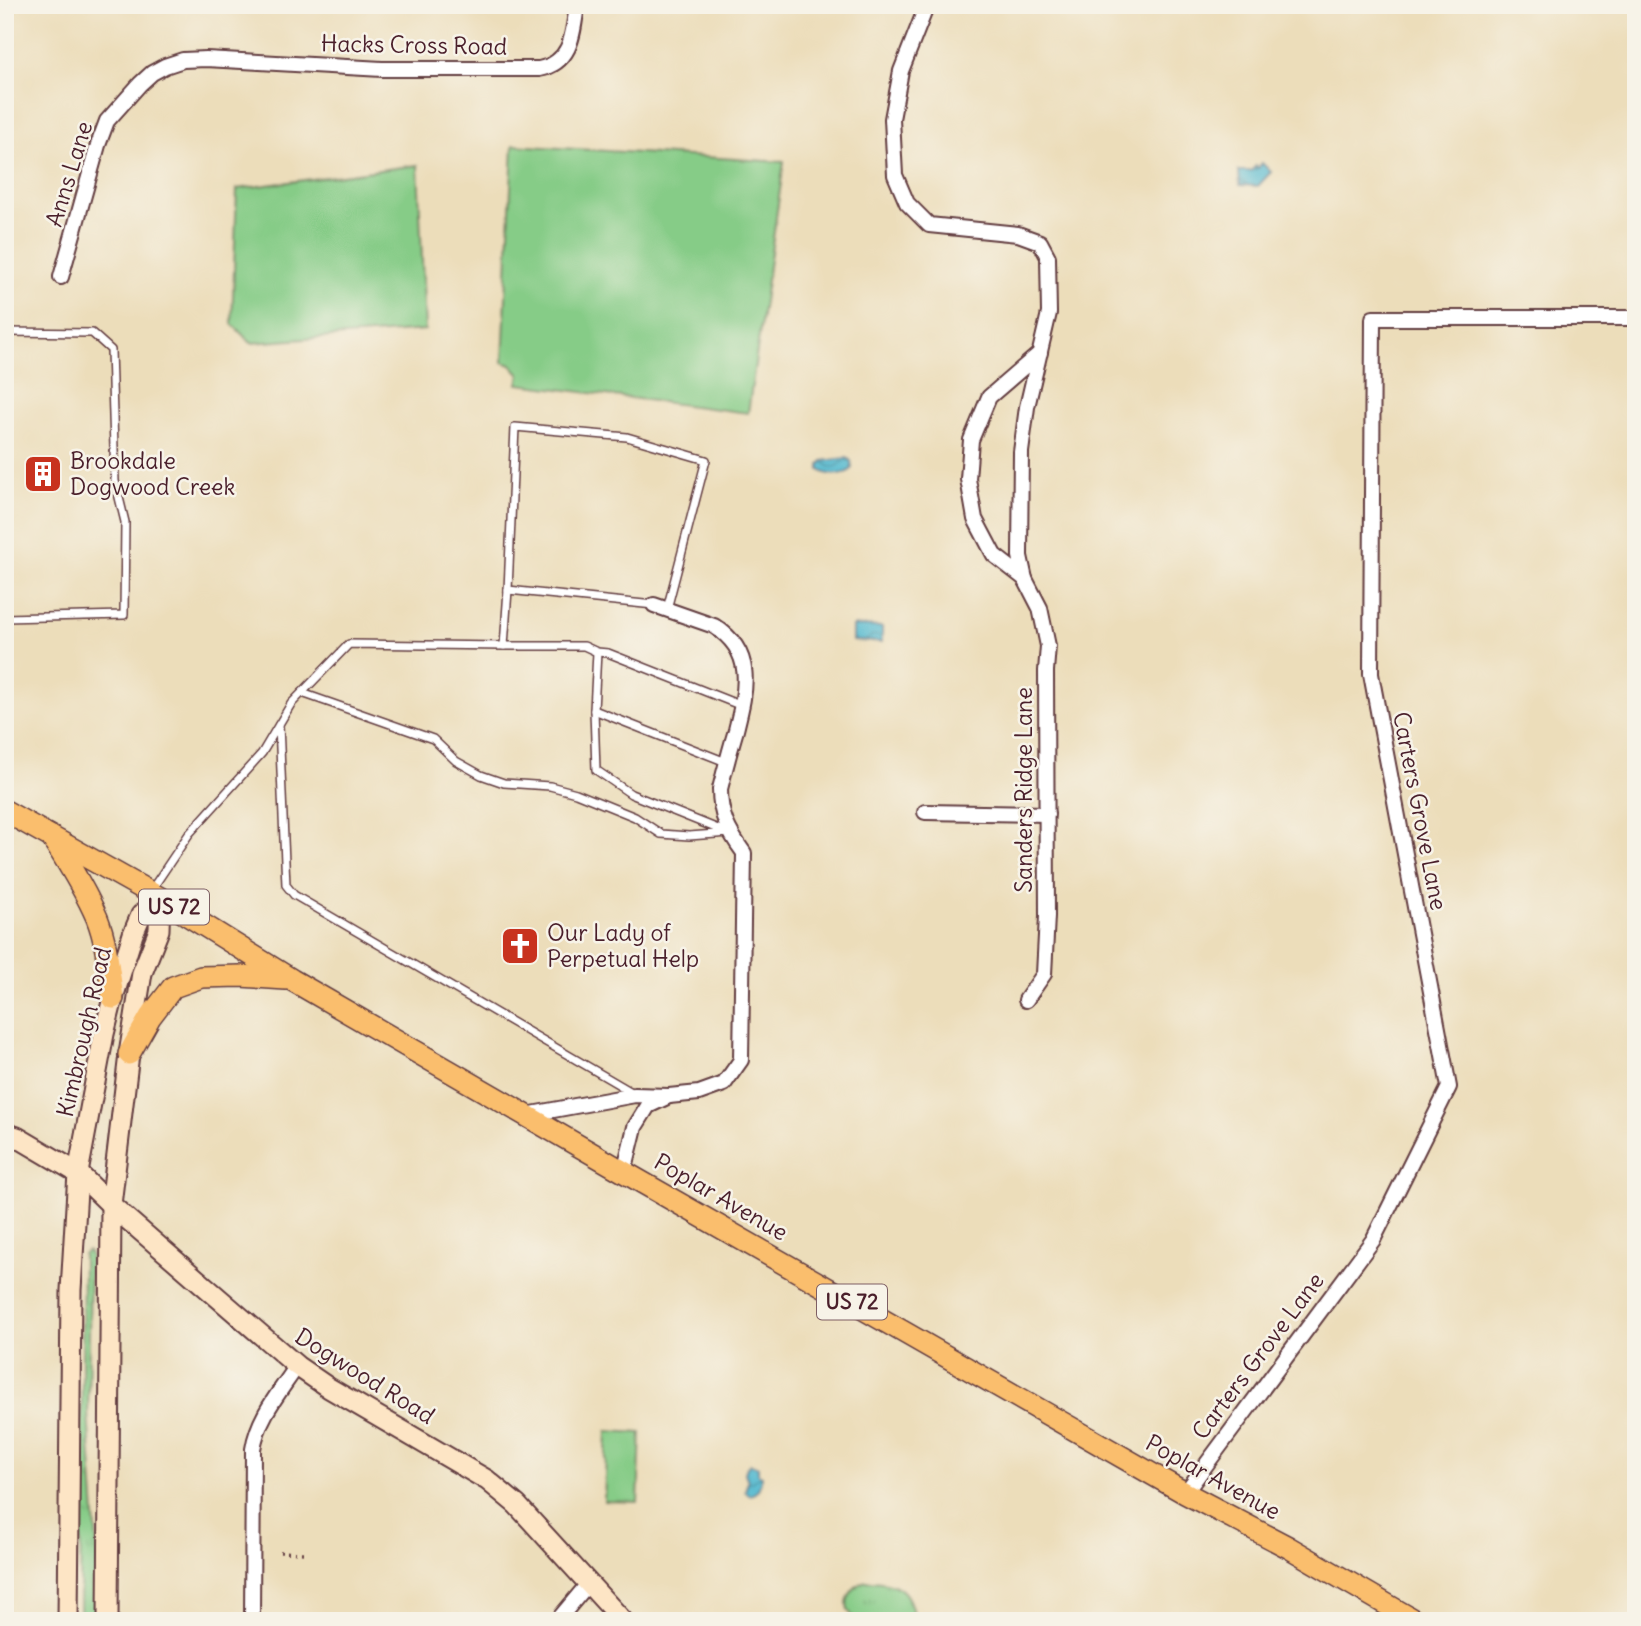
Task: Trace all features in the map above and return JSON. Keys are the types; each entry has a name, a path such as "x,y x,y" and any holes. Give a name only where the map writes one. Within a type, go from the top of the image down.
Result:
{"main road":[{"name":"Poplar Avenue","path":"5,811 154,895 292,980 624,1172 1185,1493 1288,1547 1415,1621"},
{"path":"52,839 78,878 98,920 113,999"},
{"path":"129,1054 150,1017 173,987 201,977 240,976 292,980"}],"street":[{"name":"Hacks Cross Road","path":"206,59 382,69 539,69 558,62 565,54 572,36 577,5"},
{"name":"Sanders Ridge Lane","path":"927,5 901,71 892,118 895,175 907,203 929,225 1018,234 1040,242 1048,257 1049,313 1027,407 1021,452 1020,556 1025,579 1040,608 1048,646 1047,916 1044,974 1026,1000"},
{"name":"Anns Lane","path":"61,277 107,121 152,73 183,60 206,59"},
{"name":"Carters Grove Lane","path":"1185,1493 1373,1240 1449,1087 1371,674 1373,318 1636,318"},
{"name":"Sanders Ridge Lane","path":"1025,579 994,555 975,519 968,479 971,440 989,397 1040,353"},
{"path":"526,1115 635,1095 699,1093 724,1084 741,1060 744,853 726,824 720,802 720,789 745,694 746,676 741,656 733,642 722,631 661,607"},
{"path":"925,811 1047,814"},
{"name":"Kimbrough Road","path":"68,1621 71,1290 78,1173 113,999 133,934 154,895"},
{"name":"Kimbrough Road","path":"108,1621 111,1205 129,1054 142,973 159,930 154,895"},
{"path":"624,1172 635,1127 648,1106 669,1096"},
{"name":"Dogwood Road","path":"5,1133 17,1137 78,1173 111,1205 297,1366 329,1388 487,1480 517,1505 623,1621"},
{"path":"252,1621 255,1437 261,1421 297,1366"},
{"path":"557,1621 588,1584"}],"lane":[{"path":"5,332 92,333 111,350 115,481 125,522 124,615 5,618"},
{"path":"503,646 515,426 627,437 706,460 661,607 508,590"},
{"path":"154,895 189,835 262,753 291,704 349,644 584,646 742,706"},
{"path":"597,652 594,710 596,770 631,794 730,833"},
{"path":"302,693 433,739 456,761 481,775 504,783 550,786 576,793 635,817 661,834 689,836 730,833"},
{"path":"594,710 727,762"},
{"path":"279,725 285,878 286,885 294,895 635,1095"}],"path":[{"path":"280,1552 304,1553"}],"green space":[{"path":"513,145 784,162 748,413 518,384 520,375 511,365 503,362"},
{"path":"418,165 425,330 251,343 232,324 237,189"},
{"path":"87,1251 90,1254 88,1413 99,1575 99,1621 80,1621 83,1254"},
{"path":"607,1431 641,1433 638,1502 604,1501"},
{"path":"866,1581 886,1583 901,1589 910,1601 914,1621 855,1621 848,1610 849,1596 858,1585"}],"water":[{"path":"1262,163 1271,172 1258,186 1240,185 1239,171 1251,171"},
{"path":"847,458 851,461 852,469 845,473 827,473 820,470 823,461"},
{"path":"853,626 882,627 882,642 853,641"},
{"path":"751,1464 758,1467 761,1479 757,1491 749,1495 745,1491 748,1481 745,1473"}],"place":[{"name":"Brookdale Dogwood Creek","path":"43,474"},
{"name":"Our Lady of Perpetual Help","path":"520,946"}]}
